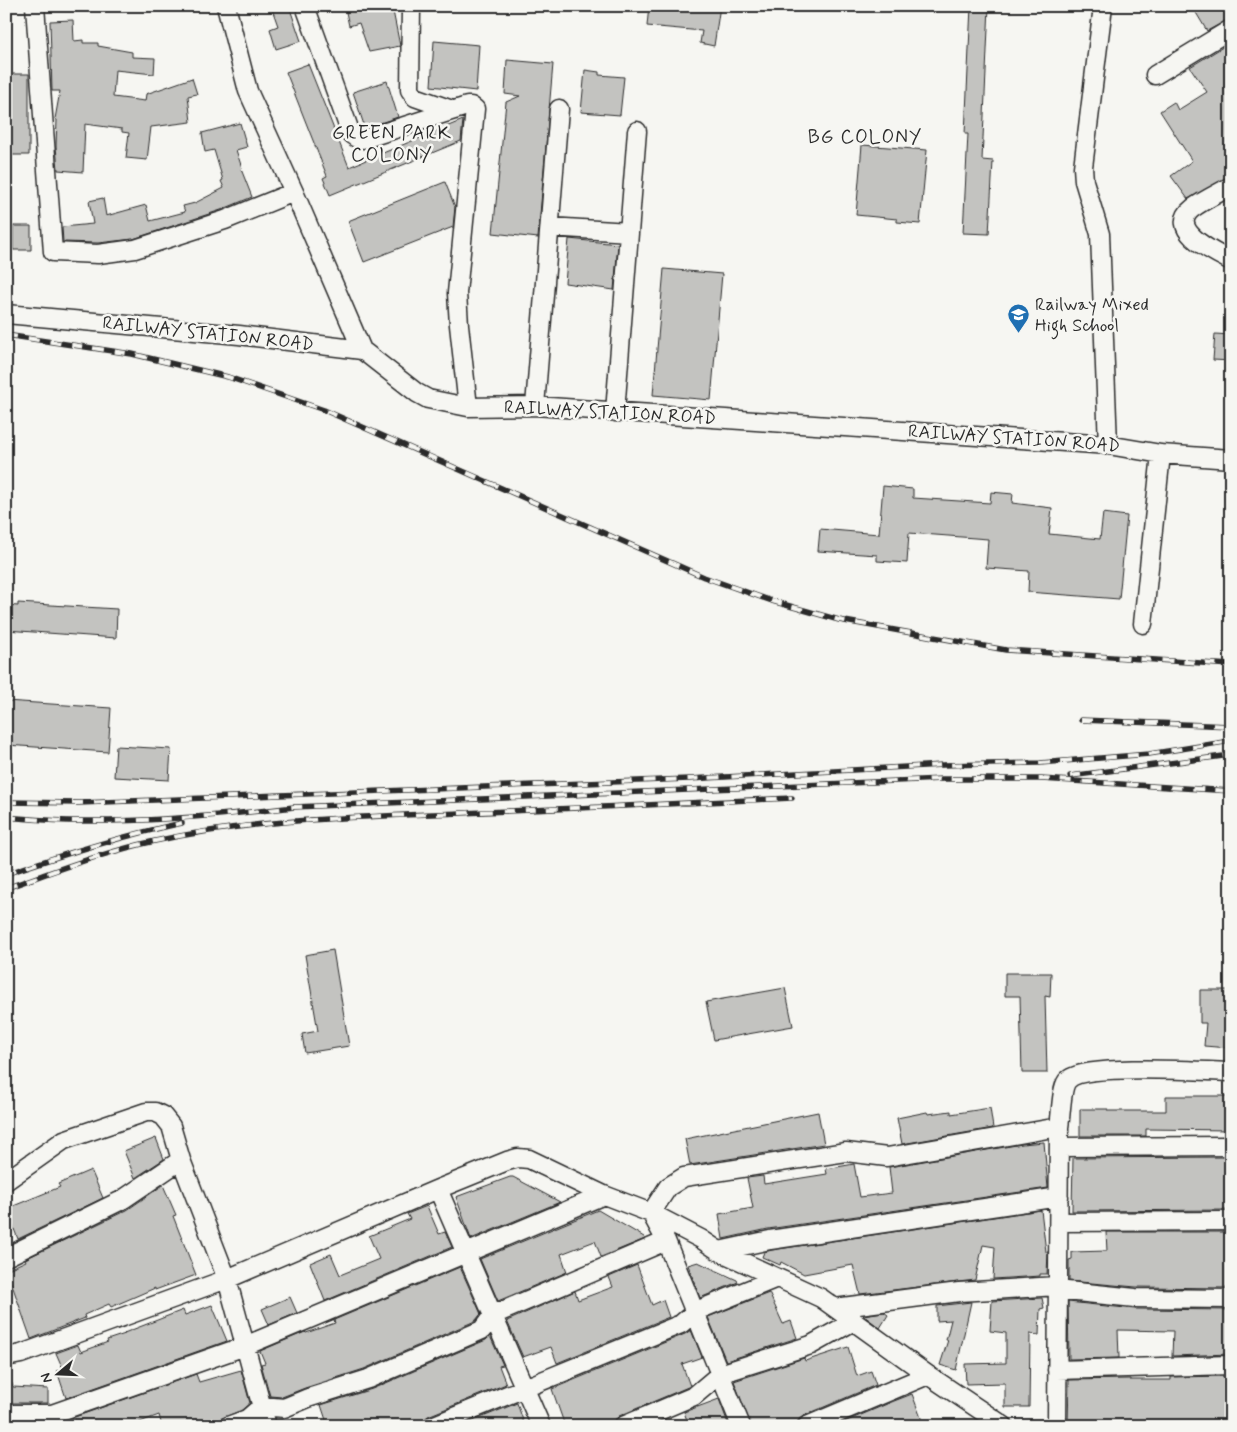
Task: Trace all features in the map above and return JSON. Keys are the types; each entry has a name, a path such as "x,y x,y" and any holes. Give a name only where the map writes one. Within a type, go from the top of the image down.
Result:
{"street":[{"path":"35,6 53,252 98,254 135,249 225,220 294,192"},
{"path":"226,6 248,91 362,350"},
{"path":"305,6 351,134 356,138 361,140 467,106 475,109 457,293 468,406"},
{"path":"412,6 410,90 416,97 452,110"},
{"path":"1104,6 1083,167 1084,181 1100,234 1108,445"},
{"path":"1155,75 1231,29"},
{"path":"535,406 559,109"},
{"path":"615,412 636,131"},
{"path":"1231,186 1192,209 1186,217 1185,226 1188,234 1231,261"},
{"path":"550,227 629,232"},
{"name":"RAILWAY STATION ROAD","path":"6,314 239,335 362,350 422,396 439,402 468,406 535,406 1108,445 1161,454 1231,459"},
{"path":"1143,624 1161,454"},
{"path":"1057,1426 1059,1127 1064,1086 1067,1080 1083,1073 1106,1070 1231,1072"},
{"path":"6,1181 64,1140 146,1112 155,1112 163,1116 171,1126 181,1160 227,1279 267,1426"},
{"path":"651,1213 668,1187 684,1177 846,1152 887,1157 1059,1127"},
{"path":"1060,1147 1231,1146"},
{"path":"6,1357 21,1354 227,1279 438,1188 518,1158 529,1159 604,1195 651,1213 701,1239 719,1251 821,1298 992,1423"},
{"path":"6,1257 122,1200 181,1160"},
{"path":"438,1188 541,1426"},
{"path":"6,1414 55,1420 246,1346 604,1195"},
{"path":"719,1251 770,1240 1059,1196"},
{"path":"651,1213 666,1241 696,1311 741,1426"},
{"path":"1059,1222 1231,1221"},
{"path":"228,1426 247,1419 262,1406 284,1408 308,1398 368,1379 482,1330 493,1315 666,1241"},
{"path":"432,1426 681,1324 696,1311 777,1278"},
{"path":"835,1308 959,1292 1057,1288 1135,1298 1231,1299"},
{"path":"623,1426 694,1396 720,1374 811,1345 854,1321"},
{"path":"1057,1370 1231,1365"},
{"path":"807,1426 928,1375"}],"building":[{"path":"271,6 289,6 301,41 276,49 270,29 278,26"},
{"path":"371,6 392,6 400,46 369,52 359,23 349,26 346,12"},
{"path":"649,6 720,6 714,46 700,43 702,31 647,26"},
{"path":"971,6 989,6 982,160 993,161 989,234 963,233 968,134 965,134"},
{"path":"1192,6 1231,6 1231,18 1207,31"},
{"path":"73,20 74,41 83,40 83,43 98,43 98,46 132,52 132,57 155,58 154,74 115,70 113,97 145,101 146,94 192,78 197,94 188,96 191,122 151,127 147,160 126,158 129,133 122,132 122,129 85,124 83,172 58,170 56,146 57,120 55,119 60,91 52,91 50,21"},
{"path":"434,41 479,45 476,91 431,86"},
{"path":"1231,42 1231,175 1188,199 1171,176 1192,161 1160,111 1174,102 1178,110 1207,92 1190,67"},
{"path":"507,60 553,64 538,238 493,233 506,102 520,96 505,94"},
{"path":"308,64 349,167 463,120 461,141 330,195 323,178 327,176 286,72"},
{"path":"585,70 599,72 599,75 624,77 620,115 581,112"},
{"path":"6,74 29,74 29,155 6,155"},
{"path":"387,81 398,117 365,128 353,92"},
{"path":"240,123 247,147 236,150 252,197 221,210 133,239 98,243 63,242 62,227 93,224 89,201 103,198 106,216 146,205 150,221 185,212 183,206 195,203 224,188 214,150 205,152 202,133"},
{"path":"862,145 927,150 920,224 897,222 897,219 856,215"},
{"path":"445,182 455,207 453,227 364,262 348,221"},
{"path":"13,226 31,226 31,250 13,250"},
{"path":"569,239 618,244 614,290 565,283"},
{"path":"664,269 722,274 711,400 653,395"},
{"path":"1215,334 1231,335 1231,361 1213,360"},
{"path":"883,486 913,489 913,498 990,503 991,492 1013,494 1012,503 1052,508 1049,534 1100,539 1103,513 1127,516 1119,599 1028,592 1029,571 986,568 988,539 909,533 907,563 877,561 877,555 818,551 820,529 879,534"},
{"path":"18,603 117,609 116,638 6,630 6,605 18,606"},
{"path":"6,701 111,708 108,752 6,745"},
{"path":"116,746 171,749 169,780 114,777"},
{"path":"333,950 349,1046 305,1053 302,1034 318,1031 305,955"},
{"path":"1005,973 1051,973 1050,997 1045,996 1047,1073 1022,1073 1020,996 1005,996"},
{"path":"785,988 793,1026 714,1040 706,1002"},
{"path":"1200,990 1230,990 1231,1028 1229,1048 1204,1046 1206,1023 1200,1023"},
{"path":"1166,1096 1231,1096 1231,1130 1146,1129 1146,1136 1080,1136 1080,1109 1166,1111"},
{"path":"990,1108 993,1128 902,1144 897,1118 927,1112 928,1114 951,1111 951,1114"},
{"path":"818,1112 824,1144 690,1165 685,1139"},
{"path":"156,1138 164,1159 135,1178 124,1151"},
{"path":"1044,1142 1048,1188 768,1229 723,1239 719,1214 753,1208 747,1178 763,1176 764,1184 827,1174 826,1169 854,1164 860,1197 892,1193 889,1167 1022,1144"},
{"path":"1231,1157 1231,1210 1072,1211 1073,1158"},
{"path":"91,1170 103,1198 18,1239 6,1209 60,1187 58,1184"},
{"path":"510,1177 560,1202 471,1239 456,1197"},
{"path":"163,1185 176,1215 173,1216 196,1275 155,1290 155,1288 111,1307 109,1304 84,1315 85,1318 31,1339 11,1282 6,1282 6,1270 127,1210"},
{"path":"427,1206 439,1234 445,1232 452,1247 325,1301 310,1263 331,1254 340,1275 379,1259 369,1236 410,1219 407,1214"},
{"path":"598,1210 645,1239 601,1257 595,1241 561,1254 567,1272 498,1301 480,1259"},
{"path":"1041,1210 1046,1252 1048,1252 1047,1274 1040,1274 1040,1276 993,1279 995,1247 983,1245 975,1280 860,1294 853,1265 804,1274 781,1262 780,1265 762,1257 764,1252 772,1250"},
{"path":"1106,1232 1231,1232 1231,1288 1136,1287 1069,1281 1069,1260 1072,1259 1072,1252 1107,1251"},
{"path":"698,1262 738,1282 700,1298 688,1265"},
{"path":"637,1265 652,1305 663,1300 669,1317 557,1363 551,1347 523,1357 507,1321 575,1291 578,1300 613,1287 609,1277"},
{"path":"460,1267 481,1314 475,1321 364,1369 282,1397 270,1396 261,1364 265,1363 260,1351 305,1332 335,1323 334,1320"},
{"path":"769,1293 783,1324 791,1321 797,1338 726,1361 708,1317"},
{"path":"290,1297 297,1313 269,1325 262,1309"},
{"path":"1042,1298 1044,1308 1040,1309 1039,1335 1030,1334 1029,1407 1005,1407 1005,1383 966,1384 965,1364 1006,1363 1006,1333 990,1331 992,1301"},
{"path":"971,1302 956,1370 940,1365 948,1340 946,1340 951,1320 937,1321 937,1306"},
{"path":"1068,1302 1135,1309 1231,1310 1231,1354 1172,1356 1173,1331 1118,1330 1119,1358 1069,1359"},
{"path":"212,1305 227,1341 66,1398 57,1371 63,1369 56,1353 78,1345 81,1352 183,1310 185,1315"},
{"path":"884,1312 888,1315 880,1328 863,1315"},
{"path":"691,1330 702,1357 682,1364 690,1386 619,1416 614,1421 606,1424 597,1426 565,1426 552,1389"},
{"path":"490,1336 503,1365 499,1366 506,1384 428,1416 423,1420 422,1426 328,1426 321,1405 372,1389 486,1340"},
{"path":"848,1347 857,1376 871,1371 876,1385 803,1416 798,1420 797,1426 751,1426 734,1381 804,1358 805,1361"},
{"path":"241,1370 250,1403 242,1410 220,1419 218,1426 162,1426 159,1415 129,1426 75,1426 72,1418 196,1374 199,1382"},
{"path":"1231,1376 1231,1426 1068,1426 1069,1380 1171,1380 1171,1377"},
{"path":"10,1378 13,1387 48,1389 48,1403 6,1403 6,1379"},
{"path":"912,1394 924,1426 835,1426 894,1401"},
{"path":"719,1399 729,1426 689,1426 684,1412"},
{"path":"517,1403 525,1426 461,1426"}],"railway":[{"path":"6,335 132,354 228,377 324,410 704,577 772,601 839,620 1006,650 1231,665"},
{"path":"1081,720 1231,726"},
{"path":"6,802 79,803 689,779 943,765 1040,763 1149,754 1231,741"},
{"path":"1070,776 1231,755"},
{"path":"6,817 66,821 157,819 212,816 294,807 943,779 1041,779 1231,791"},
{"path":"6,888 136,845 231,828 307,820 792,798"},
{"path":"6,874 93,846 182,823"}],"place":[{"name":"Railway Mixed High School","path":"1019,334"}],"district":[{"name":"BG COLONY","path":"865,137"},
{"name":"GREEN PARK COLONY","path":"392,144"}]}
